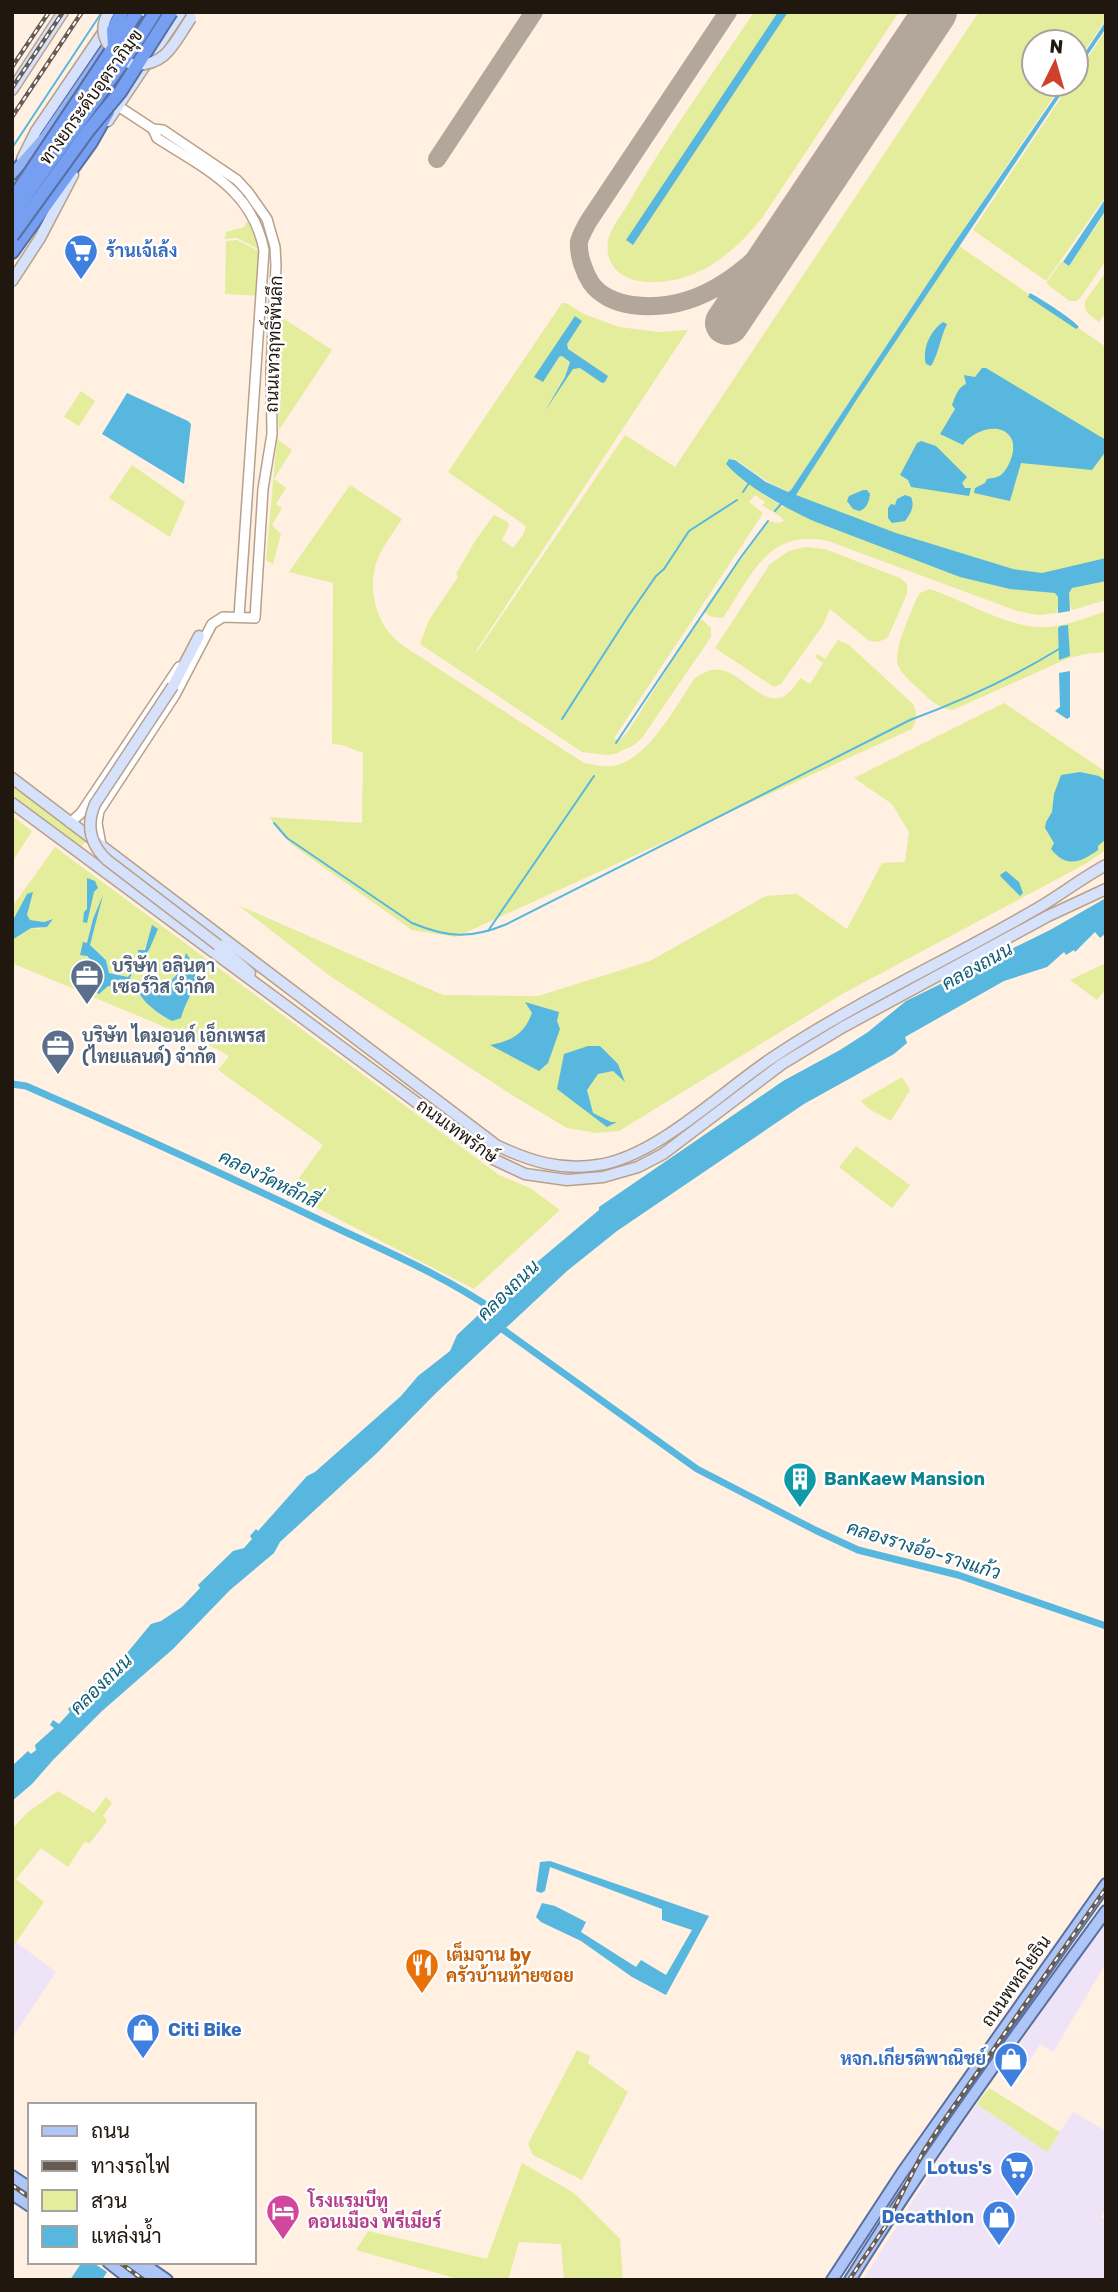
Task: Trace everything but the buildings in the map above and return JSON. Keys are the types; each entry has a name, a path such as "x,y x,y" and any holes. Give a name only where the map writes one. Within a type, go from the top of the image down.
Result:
{"highway":[{"path":"116,54 113,30 122,12"},
{"path":"12,174 45,136 130,12"},
{"name":"ทางยกระดับอุตราภิมุข","path":"12,200 136,12"},
{"path":"12,219 68,126 143,12"},
{"name":"ทางยกระดับอุตราภิมุข","path":"12,219 42,171 102,93 155,12"},
{"path":"12,251 91,142 140,54 169,12"},
{"name":"ทางยกระดับอุตราภิมุข","path":"12,236 80,141 120,92 169,12"}],"main road":[{"path":"12,90 63,12"},
{"path":"108,12 104,20 104,39 116,54 133,65 156,63 195,12"},
{"path":"20,163 36,131 117,12"},
{"path":"12,281 40,238 75,171 181,12"},
{"path":"199,636 173,686 95,804 90,833 93,844 107,860 243,965 265,989"},
{"name":"ถนนเทพรักษ์","path":"12,778 496,1144 527,1160 563,1167 599,1165 631,1155 655,1143 788,1047 859,1004 1042,905 1106,866"},
{"name":"ถนนเทพรักษ์","path":"12,803 493,1158 525,1174 576,1180 615,1174 638,1167 663,1154 782,1064 842,1027 1048,916 1102,884 1106,873"},
{"name":"ถนนเทพรักษ์","path":"1042,905 1102,884"},
{"name":"ถนนพหลโยธิน","path":"824,2280 859,2236 1106,1884"},
{"name":"ถนนพหลโยธิน","path":"850,2280 950,2128 1106,1911"},
{"path":"12,2176 28,2187"},
{"path":"12,2194 28,2205"},
{"name":"ถนนพหลโยธิน","path":"832,2280 859,2236"},
{"name":"ถนนพหลโยธิน","path":"842,2280 871,2245"},
{"path":"111,2264 131,2280"},
{"path":"130,2264 151,2280"},
{"path":"144,2264 167,2280"}],"street":[{"name":"ถนนเทวฤทธิ์พันลึก","path":"118,106 153,129 163,130 237,180 264,214 275,247 272,434 263,489 255,618 240,612 264,250 254,218 231,187 157,138 153,129"},
{"path":"254,218 264,214"},
{"path":"264,250 275,247"},
{"path":"253,438 272,434"},
{"path":"70,823 78,818 199,636 218,613 240,612"},
{"path":"101,845 97,823 99,811 175,695 212,624 223,617 240,612"},
{"path":"86,806 90,814 99,811"}],"shaded area":[{"path":"1106,1921 1106,1963 1053,2052 1040,2044 1018,2080 1001,2070"},
{"path":"16,1942 56,1972 12,2038 12,1948"},
{"path":"977,2104 1047,2152 1073,2112 1106,2131 1106,2208 1101,2217 1106,2220 1106,2280 863,2280"}],"green space":[{"path":"754,12 899,12 762,218 739,243 714,264 684,277 651,282 625,276 617,271 608,255 611,232 673,131"},
{"path":"979,12 1106,12 1106,19 1090,43 1090,28 1020,28 1020,98 1053,98 791,490 788,492 770,483 735,459 729,459 726,464 758,491 784,507 959,246 1106,347 1106,600 1072,610 1070,605 1057,609 1057,613 1038,615 1017,611 828,541 807,539 776,548 753,571 723,618 712,617 705,613 706,606 769,521 784,521 762,505 765,502 755,495 749,502 762,512 762,515 614,738 619,740 627,733 698,620 703,620 711,628 711,637 642,738 615,754 582,752 420,644 429,620 458,577 456,574 475,541 494,515 508,522 509,526 502,540 513,548 523,535 526,526 448,472 562,303 619,327 659,332 688,330 476,651 625,435 675,467"},
{"path":"1106,30 1106,196 1046,281 973,230 1061,98 1090,98 1090,54"},
{"path":"1106,212 1106,260 1081,297 1077,301 1069,301 1046,283 1061,262 1069,266"},
{"path":"249,217 254,224 260,250 237,238 225,239 226,232 244,227"},
{"path":"237,240 261,252 259,296 225,294 226,241"},
{"path":"1106,272 1106,312 1099,322 1086,311 1085,301"},
{"path":"281,317 332,350 279,430 276,378"},
{"path":"81,391 95,401 79,426 64,417"},
{"path":"277,439 292,450 274,479 286,488 276,504 282,508 272,525 281,534 273,564 266,560"},
{"path":"132,465 185,502 170,537 109,498"},
{"path":"350,485 402,519 380,553 373,579 375,602 388,632 407,648 584,763 618,765 641,751 671,715 695,678 710,670 728,672 762,694 778,698 788,693 801,678 810,684 823,663 815,657 817,654 825,659 838,640 849,645 913,704 916,713 914,726 456,937 412,930 291,844 269,817 362,823 363,753 332,744 333,583 289,572"},
{"path":"805,547 825,549 900,578 907,584 907,594 888,637 878,642 868,640 830,609 823,625 781,684 774,687 715,648 770,564 789,551"},
{"path":"930,589 1011,622 1037,627 1063,625 1106,611 1106,652 1069,658 953,710 943,707 907,678 899,668 897,659 903,632 916,600 920,593"},
{"path":"1004,703 1106,772 1106,850 1087,863 844,993 619,1131 597,1133 567,1128 330,976 238,905 443,995 538,996 650,961 766,896 797,894 847,929 882,863 905,862 909,832 892,804 854,778"},
{"path":"12,783 88,840 81,846 12,795"},
{"path":"12,816 32,831 12,862"},
{"path":"55,847 499,1175 530,1188 560,1210 474,1289 288,1193 323,1145 218,1070 229,1056 12,963 12,940 31,928 40,929 51,919 44,922 30,920 27,915 32,893 12,922 12,907","holes":["93,919 90,945 106,959 109,973 127,977 145,947 152,926 149,950 133,970 128,984 121,987 78,982 78,976 91,978 94,972 94,963 86,956","186,954 194,991 172,1021 160,1015 137,993 139,980 155,990 161,987 175,976"]},
{"path":"1106,963 1106,989 1097,1000 1070,980"},
{"path":"902,1077 910,1090 891,1121 869,1109 861,1101"},
{"path":"856,1146 910,1185 892,1208 839,1167"},
{"path":"58,1791 94,1813 106,1797 112,1803 103,1816 107,1821 89,1844 85,1841 68,1867 41,1848 16,1879 44,1902 12,1948 12,1829 28,1812"},
{"path":"577,2050 590,2056 588,2063 628,2092 582,2180 533,2155 528,2144"},
{"path":"989,2088 1060,2132 1047,2152 977,2104"},
{"path":"522,2163 574,2193 620,2239 623,2280 564,2280 561,2244 519,2242 508,2280 461,2280 356,2250 368,2231 487,2259"}],"water":[{"path":"778,12 788,12 633,245 626,240"},
{"path":"1106,21 1106,28 1090,51 1090,45"},
{"path":"1054,98 1059,98 796,495 896,533 1013,569 1042,573 1106,558 1106,581 1072,588 1069,593 1070,611 1058,613 1058,597 1055,593 1010,589 960,577 816,522 768,497 744,481 726,464 729,459 735,460 766,482 788,492 791,490 955,242"},
{"path":"1106,198 1106,210 1069,266 1063,262"},
{"path":"1030,293 1079,327 1076,329 1028,297"},
{"path":"575,316 582,321 567,344 568,349 608,376 602,383 580,368 573,369 545,411 565,377 570,362 562,356 559,357 543,382 534,377"},
{"path":"943,322 947,324 931,366 926,364 926,346 934,330"},
{"path":"982,368 1106,440 1106,451 1092,470 1021,463 1010,501 974,493 975,488 987,479 999,476 1005,471 1013,452 1011,438 1000,430 986,430 972,436 963,445 940,434 955,409 952,405 957,393 966,384 964,375 975,377"},
{"path":"127,393 191,424 184,484 102,434"},
{"path":"921,441 936,446 967,477 962,483 965,488 971,488 969,496 911,487 908,480 900,475 917,443"},
{"path":"863,490 870,494 867,504 859,511 853,509 847,501 849,496"},
{"path":"905,495 911,497 911,512 905,521 892,523 888,518 888,508"},
{"path":"1068,625 1070,656 1059,660 1058,628"},
{"path":"1070,671 1070,717 1067,719 1055,711 1060,707 1059,673"},
{"path":"1080,772 1099,776 1106,781 1106,839 1098,846 1098,850 1074,862 1063,859 1051,849 1054,843 1045,828 1061,775"},
{"path":"1006,871 1019,882 1023,893 1020,896 1001,877"},
{"path":"87,878 95,881 98,888 94,892 87,923 83,922 87,909"},
{"path":"33,892 27,915 30,920 44,922 53,919 47,927 31,928 12,940 12,922 27,894"},
{"path":"103,895 90,945 106,960 109,973 128,977 138,957 138,950 145,950 152,925 158,929 149,950 133,970 128,984 121,987 108,986 99,994 78,982 77,976 86,979 94,972 94,963 87,956 80,955 83,942 87,943"},
{"name":"คลองถนน","path":"1106,898 1106,933 1100,938 1095,932 1075,952 1074,950 1066,955 1064,952 1047,967 1004,981 905,1037 907,1043 894,1054 804,1104 617,1231 567,1271 280,1542 274,1553 230,1590 173,1649 102,1711 32,1784 12,1801 12,1766 28,1751 31,1754 36,1750 35,1745 54,1728 50,1725 53,1720 59,1724 70,1712 68,1709 89,1687 97,1687 95,1684 127,1653 151,1624 161,1621 182,1607 200,1588 198,1585 233,1551 244,1548 256,1529 258,1531 307,1476 315,1472 401,1396 418,1376 450,1351 457,1335 491,1303 505,1300 536,1263 599,1210 599,1207 783,1081 868,1032 906,1001 1050,930"},
{"path":"186,953 195,972 194,986 181,1018 172,1021 140,996 135,984 139,980 155,990 167,984 179,971"},
{"path":"525,1002 559,1012 557,1021 560,1029 548,1063 539,1071 490,1045 511,1039 521,1031 532,1013"},
{"path":"588,1046 600,1046 618,1064 625,1082 613,1071 598,1074 587,1090 593,1113 611,1122 617,1122 607,1127 557,1089 564,1054"},
{"path":"550,1861 709,1916 666,1995 632,1977 581,1941 536,1917 542,1903 555,1906 586,1922 581,1932 636,1967 641,1960 666,1975 692,1930 662,1920 662,1909 550,1867 545,1891 536,1891 540,1862"},
{"path":"81,2264 95,2264 107,2272 102,2280 70,2280"}],"waterway":[{"path":"12,148 102,12"},
{"path":"743,492 749,483"},
{"path":"562,719 629,615 689,531 737,500"},
{"path":"775,511 781,504"},
{"path":"616,743 768,521"},
{"path":"274,823 287,838 412,923 448,934 482,932 507,924 910,720 986,688 1059,649"},
{"path":"488,931 594,776"},
{"name":"คลองวัดหลักสี่","path":"12,1084 26,1086 251,1188 412,1264 495,1311"},
{"name":"คลองรางอ้อ-รางแก้ว","path":"498,1326 697,1469 815,1530 858,1550 958,1575 1106,1626"}],"taxiway":[{"path":"437,159 534,12"},
{"path":"728,12 588,222 579,242 584,269 599,292 621,303 659,306 683,302 706,293 746,267 800,214"}],"runway":[{"path":"727,323 935,12"}],"railway":[{"path":"12,67 49,12"},
{"path":"12,88 63,12"},
{"path":"12,117 82,12"},
{"path":"849,2280 885,2227 922,2154 940,2126 1106,1888"},
{"path":"12,2185 28,2197"},
{"path":"122,2264 144,2280"}],"place":[{"name":"ร้านเจ้เล้ง","path":"81,281"},
{"name":"บริษัท อลินดา เซอร์วิส จำกัด","path":"87,1006"},
{"name":"บริษัท ไดมอนด์ เอ็กเพรส (ไทยแลนด์) จำกัด","path":"58,1076"},
{"name":"BanKaew Mansion","path":"800,1509"},
{"name":"เต็มจาน by ครัวบ้านท้ายซอย","path":"422,1995"},
{"name":"Citi Bike","path":"143,2060"},
{"name":"หจก.เกียรติพาณิชย์","path":"1011,2089"},
{"name":"Lotus's","path":"1017,2198"},
{"name":"โรงแรมบีทู ดอนเมือง พรีเมียร์","path":"283,2241"},
{"name":"Decathlon","path":"999,2247"}]}
